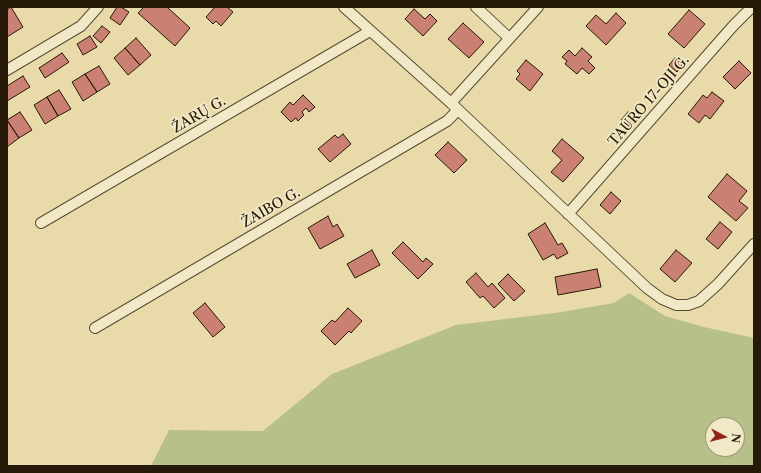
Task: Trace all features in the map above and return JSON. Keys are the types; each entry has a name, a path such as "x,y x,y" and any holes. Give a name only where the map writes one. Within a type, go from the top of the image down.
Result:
{"street":[{"path":"7,70 81,26 98,7"},
{"path":"344,7 454,106 647,288 662,298 676,305 688,305 699,301 718,284 754,244"},
{"path":"476,7 510,38"},
{"name":"ŽAIBO G.","path":"95,328 447,121 454,106 510,38 538,7"},
{"name":"TAURO 17-OJI G.","path":"568,214 728,32 752,7"},
{"name":"ŽARŲ G.","path":"41,223 370,31"}],"green space":[{"path":"629,293 665,316 704,327 754,338 754,466 151,466 169,430 263,431 332,374 456,325 555,313 614,303"}],"building":[{"path":"11,7 23,27 7,37 7,10"},
{"path":"117,7 121,7 129,12 120,25 110,18"},
{"path":"144,7 167,7 190,28 175,46 138,13"},
{"path":"215,7 227,7 233,12 221,26 216,21 213,24 206,17"},
{"path":"414,9 425,19 430,14 437,21 423,36 405,19"},
{"path":"689,10 705,24 684,48 668,34"},
{"path":"616,13 626,23 606,45 586,26 596,15 606,24"},
{"path":"463,23 484,42 469,58 448,39"},
{"path":"102,26 110,32 101,43 93,36"},
{"path":"90,36 97,47 83,55 77,44"},
{"path":"136,38 151,55 140,65 125,48"},
{"path":"125,48 140,65 128,75 114,58"},
{"path":"582,48 592,57 588,61 595,68 589,74 582,68 577,74 565,64 567,61 562,57 569,50 575,56"},
{"path":"62,53 69,62 45,78 39,68"},
{"path":"675,58 683,64 677,72 669,65"},
{"path":"526,60 543,74 530,91 516,79 520,74 517,71"},
{"path":"739,61 751,73 735,89 723,77"},
{"path":"99,66 110,84 97,92 85,74"},
{"path":"85,74 97,92 83,101 72,82"},
{"path":"23,76 30,87 7,101 7,86"},
{"path":"59,90 71,109 58,116 47,97"},
{"path":"712,92 724,101 710,119 705,115 699,123 688,114 703,95 707,98"},
{"path":"303,95 315,107 309,112 306,108 302,112 304,115 298,121 296,118 291,122 281,112 290,102 293,105"},
{"path":"47,97 58,116 45,124 34,105"},
{"path":"20,112 32,130 19,138 7,120"},
{"path":"628,112 636,119 630,127 621,120"},
{"path":"7,120 19,138 7,147"},
{"path":"343,134 351,144 330,162 318,149 335,135 338,138"},
{"path":"562,139 584,158 563,182 551,172 562,160 552,151"},
{"path":"448,142 467,160 454,173 435,155"},
{"path":"727,174 747,191 739,201 748,208 736,221 708,197"},
{"path":"611,192 621,201 610,214 600,205"},
{"path":"328,216 333,227 337,224 344,236 320,249 308,228"},
{"path":"720,222 732,232 718,249 706,239"},
{"path":"545,223 558,245 562,243 568,253 557,259 554,254 543,260 528,234"},
{"path":"403,242 423,262 426,258 433,264 418,279 392,253"},
{"path":"372,250 380,265 355,278 347,264"},
{"path":"676,250 692,263 675,282 660,269"},
{"path":"597,269 601,287 558,295 555,277"},
{"path":"476,273 488,287 492,283 505,298 494,308 483,296 480,298 466,282"},
{"path":"508,274 525,291 514,301 498,284"},
{"path":"205,303 225,327 213,337 193,313"},
{"path":"348,308 362,321 351,333 349,331 335,345 321,331 332,320 335,322"}]}
